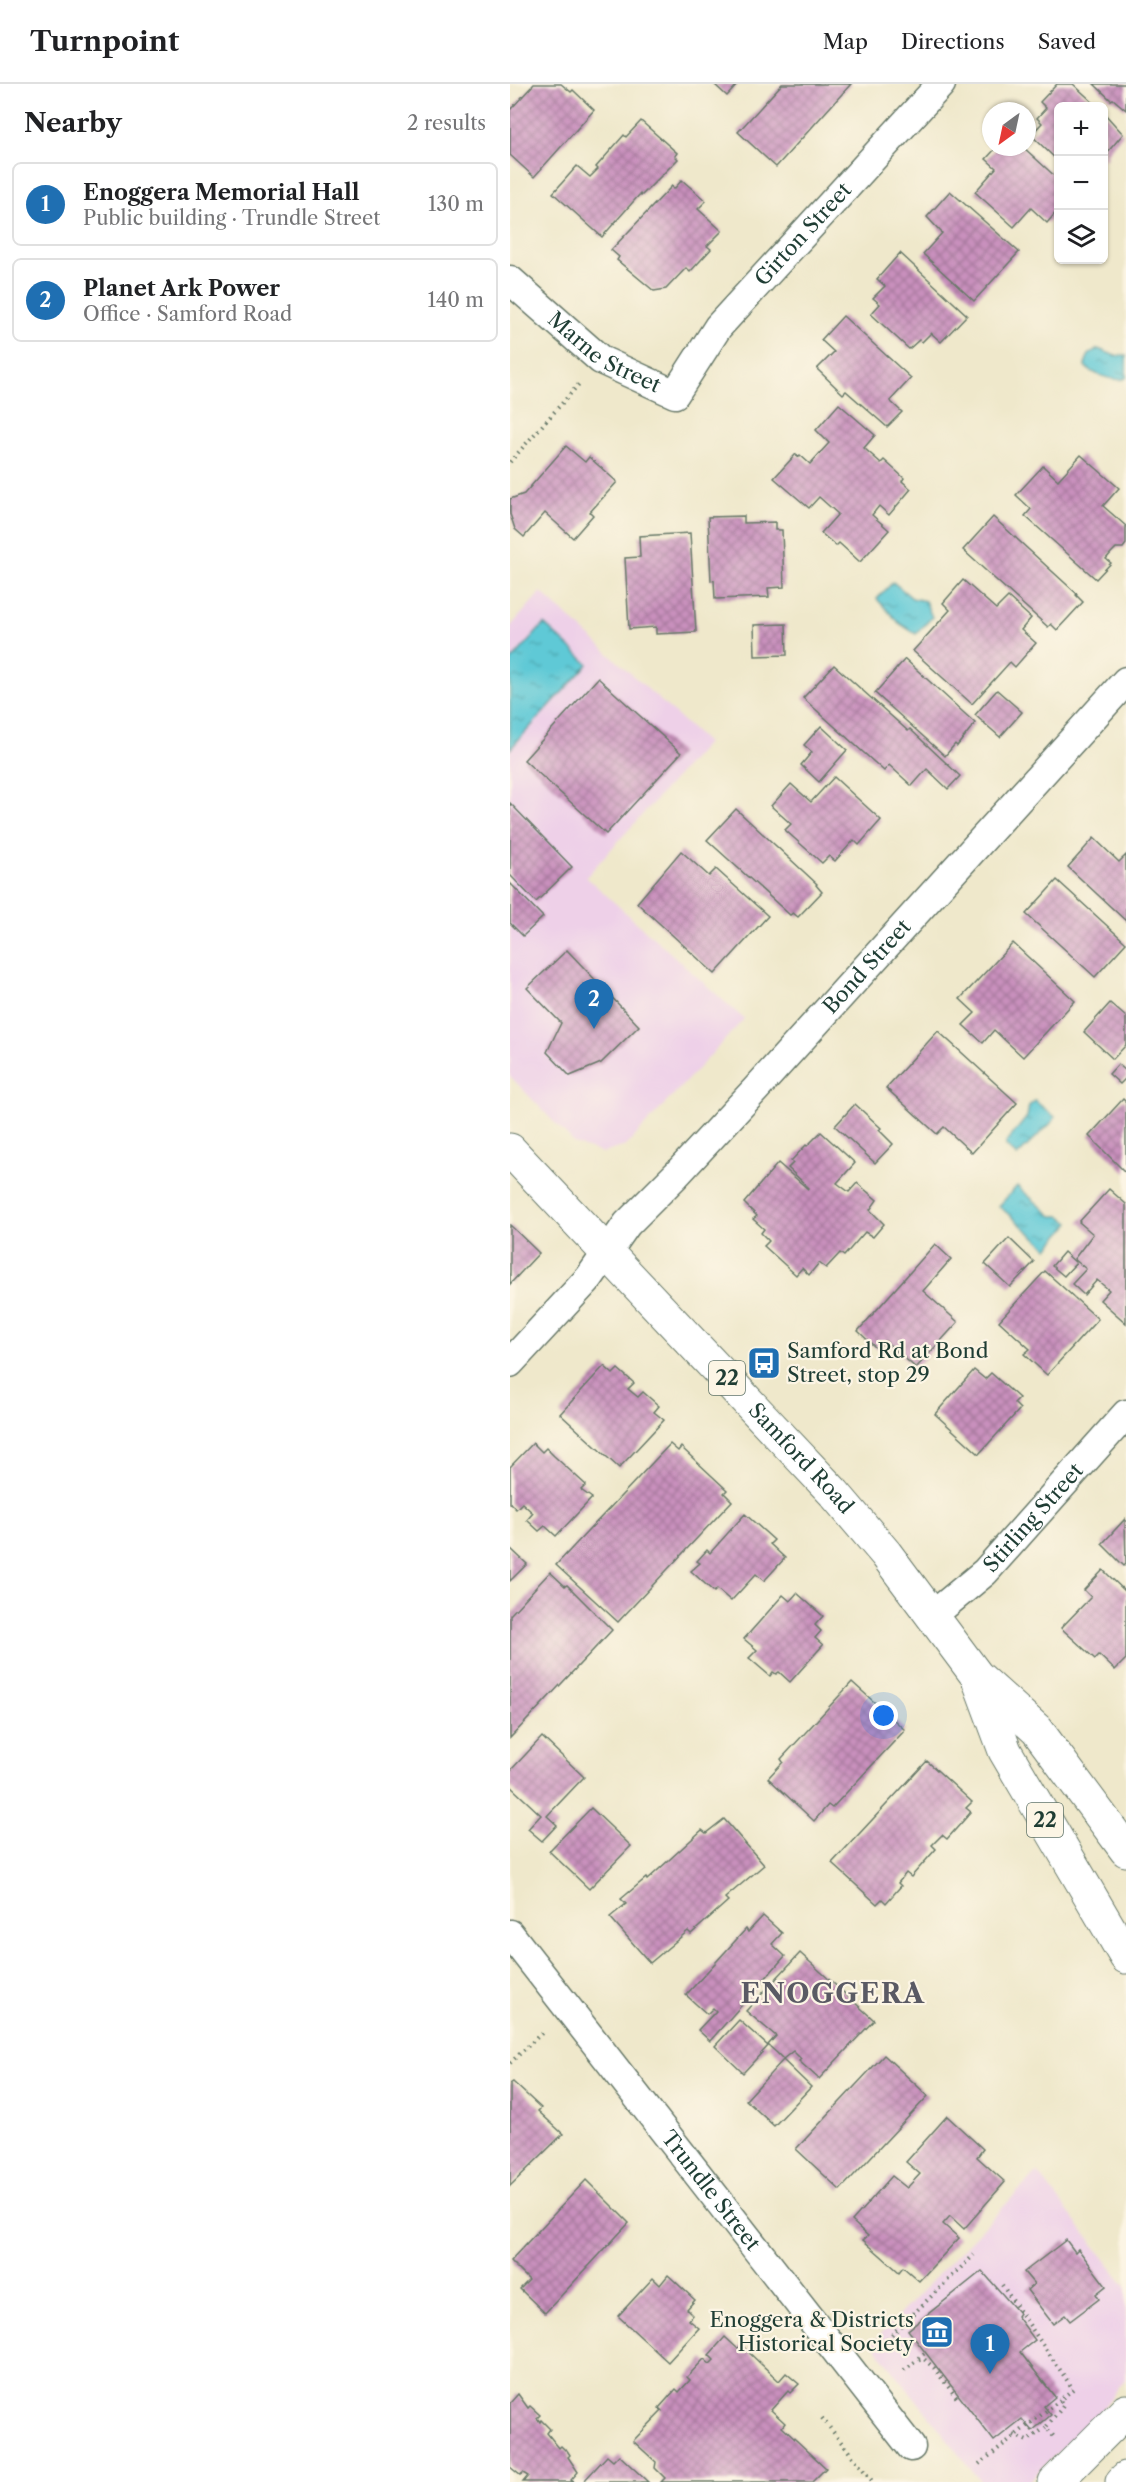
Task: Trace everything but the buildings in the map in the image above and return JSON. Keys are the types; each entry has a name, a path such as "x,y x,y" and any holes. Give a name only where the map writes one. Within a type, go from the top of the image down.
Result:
{"main road":[{"name":"Samford Road","path":"510,1150 834,1493 933,1615 978,1677 1037,1730 1126,1850"},
{"name":"Samford Road","path":"978,1677 1005,1751 1126,1957"},
{"path":"1055,2482 1126,2411"},
{"path":"1122,2482 1126,2478"}],"street":[{"name":"Girton Street","path":"675,394 718,327 941,84"},
{"name":"Marne Street","path":"510,280 601,360 675,394"},
{"name":"Bond Street","path":"510,1363 590,1278 627,1224 748,1097 1126,681"},
{"name":"Stirling Street","path":"933,1615 977,1579 1126,1414"},
{"name":"Trundle Street","path":"510,1934 911,2447"}],"path":[{"path":"510,462 601,360"},
{"path":"510,2063 569,2007"},
{"path":"883,2343 974,2255"},
{"path":"979,2464 1036,2416 1073,2390 1002,2285"},
{"path":"904,2370 926,2352"},
{"path":"916,2361 924,2359 928,2362 957,2398 959,2396"},
{"path":"1014,2435 1027,2441 1048,2430 1063,2406 1060,2400"},
{"path":"822,2418 873,2482"}],"shaded area":[{"path":"541,592 707,743 586,877 744,1019 626,1146 602,1153 575,1144 510,1076 510,627"},
{"path":"1037,2172 1126,2286 1126,2378 1098,2414 1028,2482 981,2482 872,2343"}],"water":[{"path":"1098,349 1116,356 1126,355 1126,378 1105,377 1085,366 1089,355"},
{"path":"893,582 912,598 925,601 932,617 916,634 899,623 877,599"},
{"path":"544,624 588,664 510,749 510,662"},
{"path":"1035,1101 1055,1117 1017,1156 1006,1146 1006,1143 1027,1117 1029,1106"},
{"path":"1017,1186 1052,1216 1061,1216 1070,1223 1048,1248 999,1206"}],"place":[{"name":"Planet Ark Power","path":"594,1029"},
{"name":"Samford Rd at Bond Street, stop 29","path":"764,1363"},
{"name":"Enoggera & Districts Historical Society","path":"937,2332"},
{"name":"Enoggera Memorial Hall","path":"990,2374"}],"district":[{"name":"ENOGGERA","path":"833,1994"}]}
